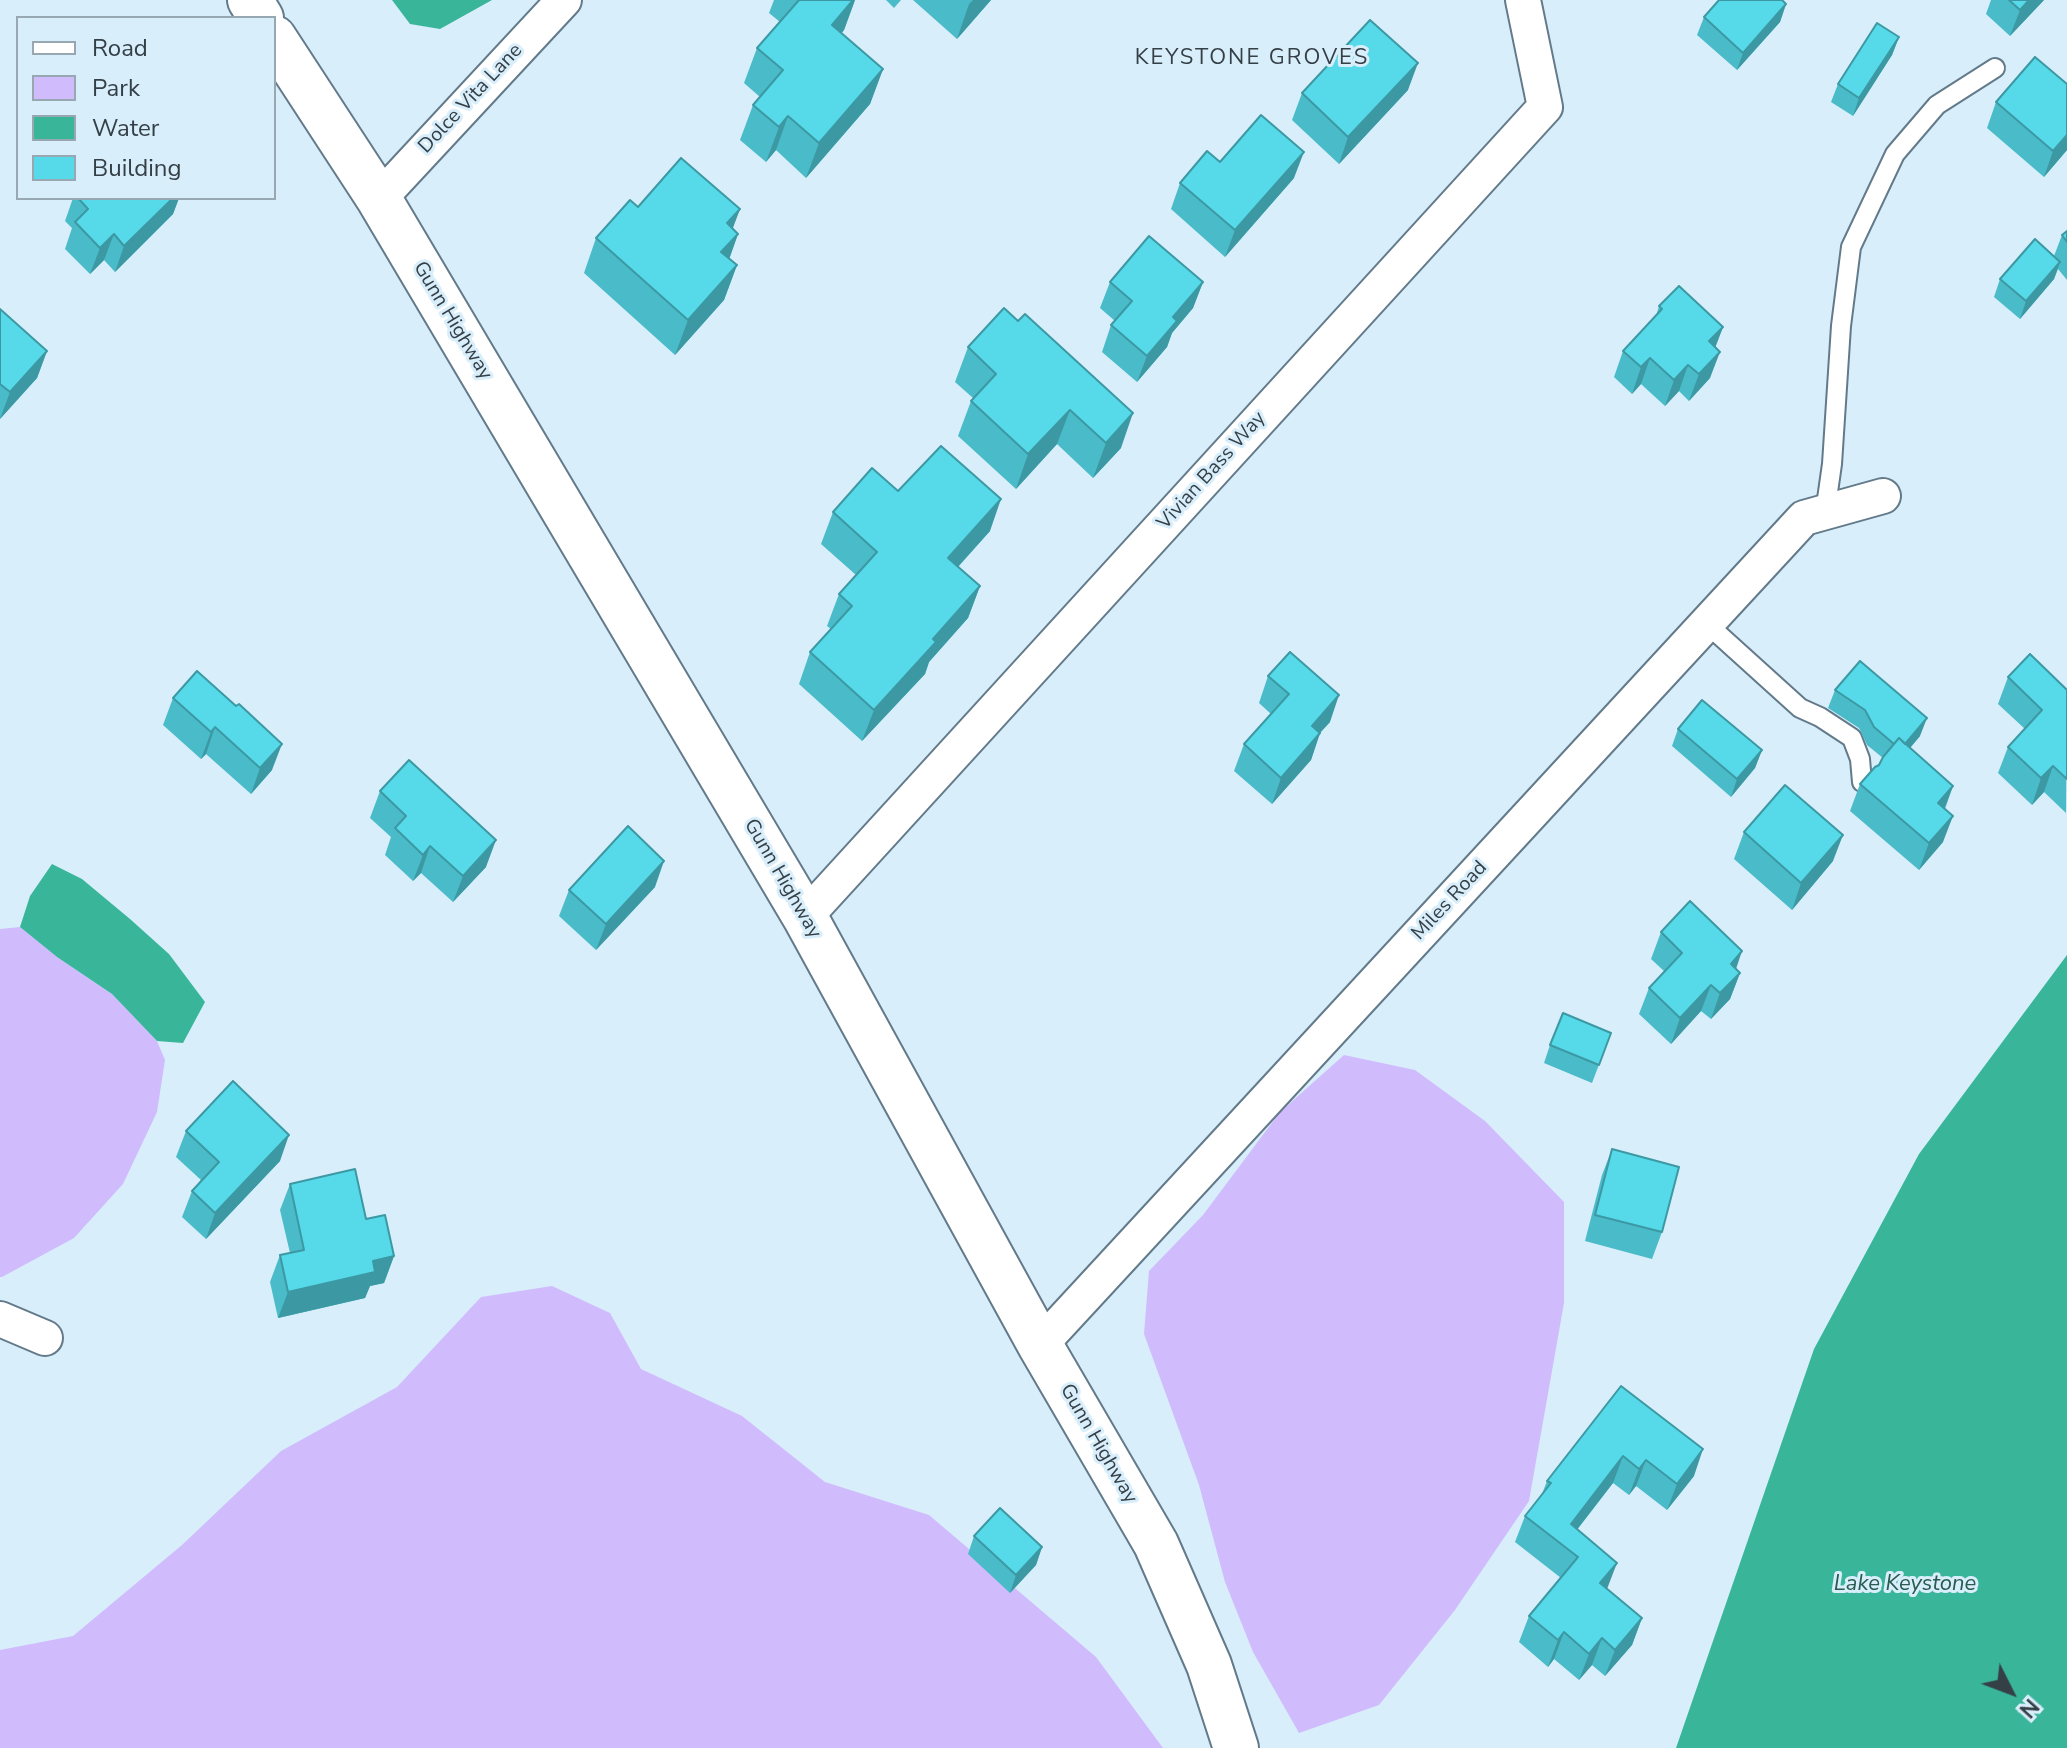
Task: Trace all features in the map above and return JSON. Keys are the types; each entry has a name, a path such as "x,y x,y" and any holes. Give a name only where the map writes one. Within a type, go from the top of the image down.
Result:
{"main road":[{"name":"Gunn Highway","path":"276,41 379,199 805,917 1040,1345 1156,1544 1209,1665 1236,1748"}],"street":[{"name":"Dolce Vita Lane","path":"379,199 564,0"},
{"name":"Vivian Bass Way","path":"805,917 1545,107 1523,0"},
{"name":"Miles Road","path":"1040,1345 1804,518 1883,496"},
{"path":"0,1319 45,1338"}],"lane":[{"path":"1825,513 1851,247 1895,154 1937,105 1995,68"},
{"path":"1706,623 1800,708 1852,738 1860,759 1862,782"}],"green space":[{"path":"20,927 57,957 112,994 157,1041 165,1060 157,1112 123,1184 74,1238 0,1277 0,929"},
{"path":"1344,1055 1415,1070 1485,1121 1564,1202 1564,1303 1529,1501 1455,1610 1379,1705 1299,1733 1253,1652 1225,1582 1199,1485 1144,1334 1149,1271 1203,1215 1280,1112"},
{"path":"552,1286 610,1313 641,1369 742,1416 825,1482 929,1515 1096,1657 1163,1748 0,1748 0,1650 73,1636 182,1545 281,1451 397,1387 481,1297"}],"water":[{"path":"392,0 492,0 440,29 410,24"},
{"path":"52,864 82,879 169,954 205,1002 183,1043 157,1041 112,994 57,957 20,927 30,896"},
{"name":"Lake Keystone","path":"2067,955 2067,1748 1676,1748 1814,1349 1919,1154"}],"building":[{"path":"799,0 853,0 832,25 883,69 819,143 788,116 779,127 753,105 783,70 757,48"},
{"path":"1719,0 1782,0 1786,4 1743,53 1704,17"},
{"path":"2009,0 2029,0 2020,10"},
{"path":"1370,20 1418,63 1348,137 1302,93"},
{"path":"1877,23 1899,37 1859,98 1838,84"},
{"path":"2035,57 2067,84 2067,135 2053,151 1996,102"},
{"path":"1261,115 1304,152 1235,230 1180,183 1207,151 1220,162"},
{"path":"681,158 740,209 727,223 738,234 721,252 737,265 688,320 596,238 630,200 638,207"},
{"path":"80,200 171,200 124,246 114,234 100,248 75,222 88,209"},
{"path":"1149,236 1203,282 1173,317 1177,321 1147,356 1111,325 1132,301 1110,282"},
{"path":"2035,239 2060,262 2026,301 2000,279"},
{"path":"1679,286 1723,327 1709,341 1720,352 1699,374 1688,365 1674,380 1650,358 1641,367 1623,351"},
{"path":"1004,308 1018,321 1025,314 1133,413 1106,443 1070,410 1028,454 971,401 996,374 968,347"},
{"path":"0,309 47,351 10,392 0,384"},
{"path":"941,446 1001,499 948,558 980,586 933,639 936,642 874,710 810,652 852,606 839,594 877,552 833,512 872,468 898,491"},
{"path":"1290,652 1339,695 1312,726 1320,733 1281,778 1244,744 1289,694 1268,676"},
{"path":"2030,654 2067,690 2067,779 2053,766 2041,778 2008,747 2042,710 2008,677"},
{"path":"1860,661 1927,718 1905,744 1899,738 1894,744 1874,727 1865,710 1835,690"},
{"path":"197,671 282,744 260,768 215,727 211,732 173,698"},
{"path":"1702,700 1762,750 1737,779 1678,729"},
{"path":"1899,738 1953,786 1938,803 1953,816 1929,843 1860,784"},
{"path":"409,760 496,840 463,876 430,846 423,855 395,828 406,816 380,791"},
{"path":"1785,785 1843,835 1801,883 1744,832"},
{"path":"628,826 664,861 606,924 569,890"},
{"path":"1690,901 1742,951 1731,964 1740,973 1720,993 1711,985 1680,1018 1649,988 1682,953 1661,932"},
{"path":"1563,1013 1611,1033 1599,1065 1550,1045"},
{"path":"233,1081 289,1135 215,1213 192,1191 219,1162 186,1131"},
{"path":"1612,1149 1679,1167 1662,1232 1595,1215"},
{"path":"355,1169 366,1219 385,1215 394,1256 373,1261 375,1272 288,1292 280,1255 304,1250 290,1184"},
{"path":"1621,1386 1703,1449 1677,1484 1646,1460 1639,1469 1623,1456 1571,1524 1617,1563 1600,1583 1642,1618 1615,1650 1602,1638 1589,1654 1564,1632 1558,1640 1529,1616 1578,1557 1525,1516 1551,1483 1547,1481"},
{"path":"1000,1508 1042,1547 1016,1575 974,1536"}],"district":[{"name":"KEYSTONE GROVES","path":"1252,59"}]}
